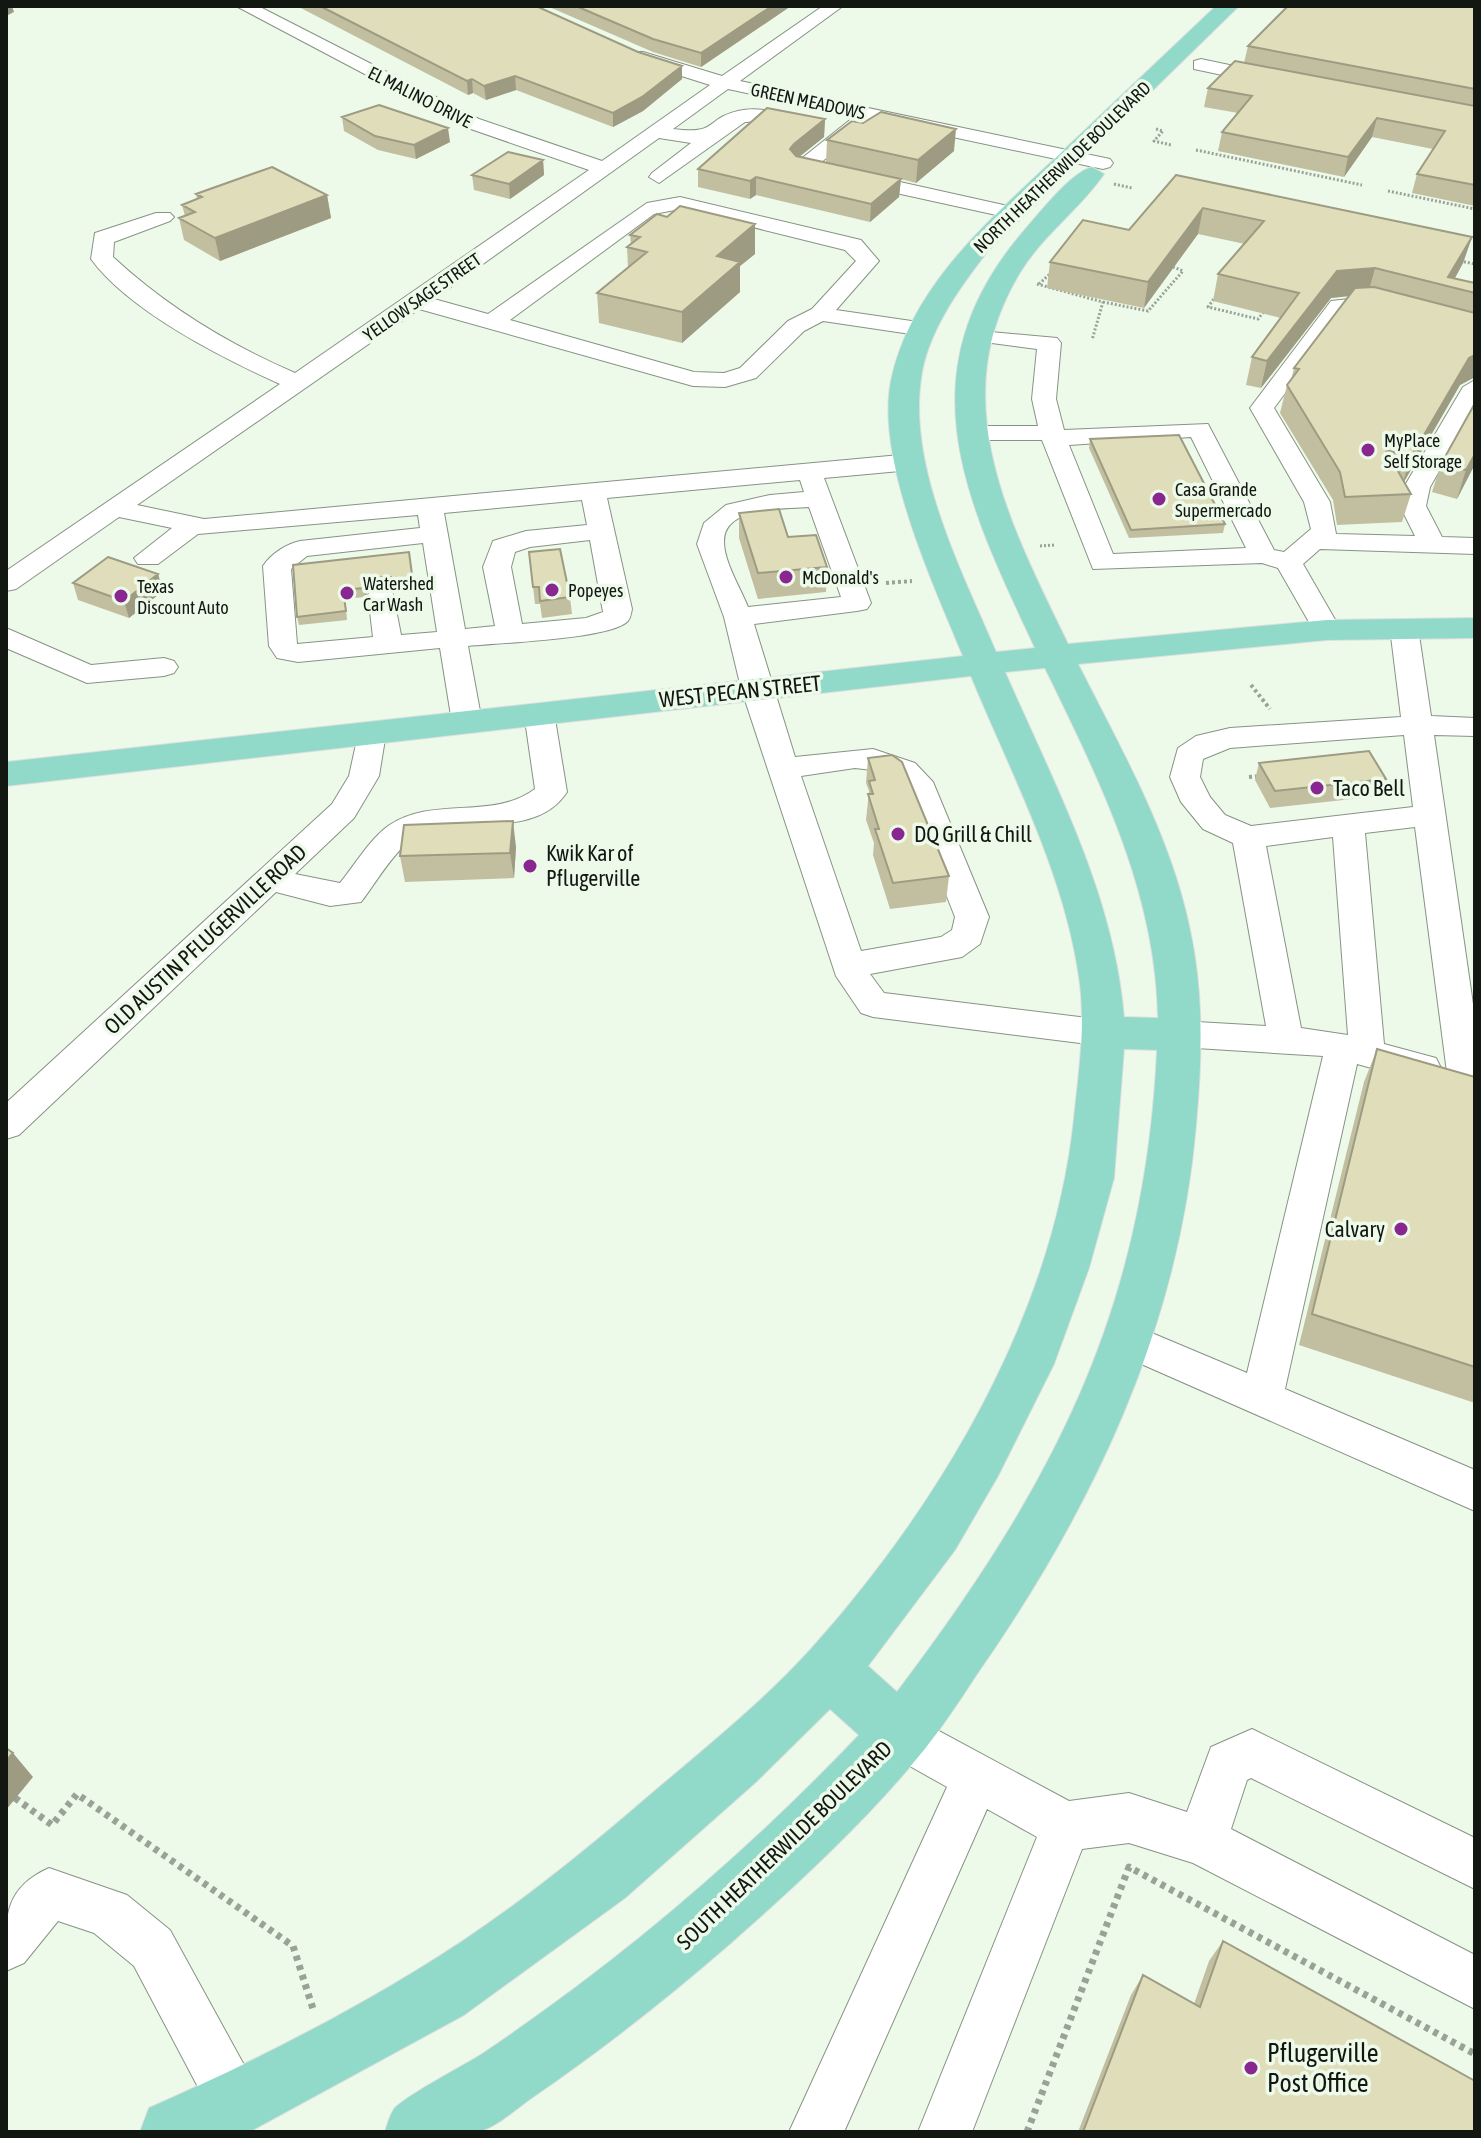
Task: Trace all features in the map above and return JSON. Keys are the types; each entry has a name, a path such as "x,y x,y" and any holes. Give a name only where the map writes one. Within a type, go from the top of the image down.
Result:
{"main road":[{"name":"NORTH HEATHERWILDE BOULEVARD","path":"1056,656 1003,540 980,476 971,433 969,381 977,335 1020,248 1201,65 1240,11"},
{"name":"NORTH HEATHERWILDE BOULEVARD","path":"983,665 933,543 911,462 906,432 906,378 924,329 947,286 1010,212 1240,11"},
{"path":"924,329 977,335"},
{"name":"WEST PECAN STREET","path":"6,774 1056,656 1327,630 1475,628"},
{"name":"SOUTH HEATHERWILDE BOULEVARD","path":"418,2132 459,2108 644,1977 794,1841 900,1734 1005,1588 1067,1485 1114,1386 1150,1273 1171,1172 1180,1034 1169,925 1153,870 1131,813 1056,656"},
{"path":"173,2132 240,2118 441,1992 603,1876 735,1761 830,1670 936,1532 980,1459 1029,1364 1065,1268 1091,1178 1100,1113 1104,1033 1100,977 1079,889 983,665"},
{"path":"1104,1033 1180,1034"},
{"path":"830,1670 900,1734"}],"street":[{"name":"EL MALINO DRIVE","path":"245,6 472,123 604,168"},
{"name":"YELLOW SAGE STREET","path":"6,583 416,301 834,6"},
{"name":"GREEN MEADOWS","path":"617,48 724,83 1103,163"},
{"path":"1201,65 1289,82"},
{"path":"870,114 803,167 1010,212"},
{"path":"659,177 695,151 704,139 741,116 762,115 843,135"},
{"path":"655,132 704,139"},
{"path":"416,301 693,379 725,380 748,373 796,326 820,314 868,261 863,251 853,245 680,203 647,209 494,321"},
{"path":"163,217 103,238 102,259 126,283 190,329 258,366 298,383"},
{"path":"977,335 1049,343 1044,399 1053,436 1103,563 1276,558 1314,541 1325,531 1317,502 1262,408 1339,306 1367,304 1475,332"},
{"path":"820,314 924,329"},
{"path":"1433,545 1413,506 1417,487 1475,387"},
{"path":"971,433 1053,436 1199,429 1276,558 1327,630"},
{"path":"113,508 204,527 432,520 593,492 911,462"},
{"path":"738,617 857,603 810,472"},
{"path":"432,520 376,551 300,549 277,566 283,646 287,652 590,626 616,617 618,609 593,492"},
{"path":"818,499 746,508 726,514 710,535 710,544 738,617 756,688 850,965 873,1004 1104,1033"},
{"path":"432,520 467,722"},
{"path":"148,558 193,525"},
{"path":"510,633 497,567 503,547 526,539 601,531"},
{"path":"1314,541 1433,545 1475,541"},
{"path":"382,595 388,643"},
{"path":"1180,1034 1286,1040 1355,1050 1470,1081 1404,628"},
{"path":"6,637 87,674 164,667"},
{"path":"270,879 330,895 349,894 397,835 422,821 499,815 533,806 551,792 539,713"},
{"path":"1430,815 1248,837 1214,822 1197,802 1185,777 1189,755 1207,743 1230,738 1417,725 1475,727"},
{"name":"OLD AUSTIN PFLUGERVILLE ROAD","path":"6,1125 343,811 364,776 371,733"},
{"path":"784,769 874,758 909,771 918,782 972,917 968,936 950,948 850,965"},
{"path":"1262,1398 1355,1050 1348,826"},
{"path":"1248,837 1286,1040"},
{"path":"1128,1340 1475,1491"},
{"path":"900,1734 1066,1826 1129,1818 1202,1841 1475,1983"},
{"path":"1202,1841 1228,1764 1252,1753 1475,1864"},
{"path":"816,2132 977,1776"},
{"path":"945,2132 1066,1826"},
{"path":"6,1945 49,1893 109,1913 152,1948 240,2118"}],"path":[{"path":"1156,129 1163,131 1154,141 1171,145"},
{"path":"1196,150 1362,185"},
{"path":"1388,191 1475,209"},
{"path":"1460,261 1475,264"},
{"path":"1030,284 1148,311 1183,271 1160,263"},
{"path":"1039,284 1058,267"},
{"path":"1221,289 1208,307 1258,319 1266,308"},
{"path":"1092,340 1103,302"},
{"path":"886,583 912,581"},
{"path":"1249,777 1264,775"},
{"path":"15,1798 52,1825 77,1794 293,1946 314,2013"},
{"path":"1027,2132 1129,1867 1475,2054"}],"building":[{"path":"320,6 536,6 638,52 682,66 642,97 613,113 515,76 484,86 472,79 467,81"},
{"path":"576,6 772,6 701,53 653,39"},
{"path":"1288,6 1475,6 1475,89 1248,46"},
{"path":"1235,61 1475,106 1475,185 1417,174 1445,131 1377,118 1348,157 1222,132 1252,96 1208,88"},
{"path":"379,105 448,128 414,145 375,136 342,117"},
{"path":"767,108 825,119 790,149 796,156 901,179 871,204 756,177 750,181 698,169"},
{"path":"881,112 956,129 918,160 827,140 852,121 863,123"},
{"path":"508,152 543,160 509,184 472,175"},
{"path":"272,167 327,195 215,238 179,218 195,212 182,205 202,197 196,194"},
{"path":"1176,175 1472,237 1448,277 1475,283 1475,293 1375,268 1337,271 1267,361 1252,357 1299,293 1218,274 1264,221 1203,208 1148,282 1050,262 1083,220 1129,230"},
{"path":"680,206 755,224 717,256 740,262 682,312 597,293 647,252 627,247 640,237 630,235 657,214 667,217"},
{"path":"1374,287 1475,313 1475,355 1469,358 1411,457 1386,450 1411,494 1345,497 1340,472 1287,385 1299,369 1294,368 1355,288"},
{"path":"1475,403 1475,454 1466,470 1441,464"},
{"name":"Casa Grande Supermercado","path":"1179,435 1225,524 1131,530 1090,439"},
{"path":"779,509 788,537 816,535 827,567 758,573 739,513"},
{"name":"Popeyes","path":"560,549 570,597 540,601 539,587 533,587 529,552"},
{"name":"Watershed Car Wash","path":"409,552 413,582 394,585 391,577 370,577 364,588 343,590 346,611 297,617 293,565"},
{"path":"108,557 158,574 124,601 73,583"},
{"path":"1369,751 1386,779 1275,791 1259,763"},
{"name":"DQ Grill & Chill","path":"892,755 902,762 949,876 893,883 875,829 879,829 868,794 873,794 869,781 875,780 868,758"},
{"path":"513,821 510,853 400,856 404,825"},
{"name":"Calvary","path":"1377,1049 1475,1077 1475,1367 1312,1314"},
{"path":"6,1748 13,1753 6,1761"},
{"name":"Pflugerville Post Office","path":"1223,1941 1475,2081 1475,2132 1083,2132 1143,1975 1200,2007"}],"place":[{"name":"MyPlace Self Storage","path":"1368,450"},
{"name":"Casa Grande Supermercado","path":"1159,499"},
{"name":"McDonald's","path":"786,577"},
{"name":"Popeyes","path":"552,590"},
{"name":"Watershed Car Wash","path":"347,593"},
{"name":"Texas Discount Auto","path":"121,596"},
{"name":"Taco Bell","path":"1317,788"},
{"name":"DQ Grill & Chill","path":"898,834"},
{"name":"Kwik Kar of Pflugerville","path":"530,866"},
{"name":"Calvary","path":"1401,1229"},
{"name":"Pflugerville Post Office","path":"1251,2068"}]}
